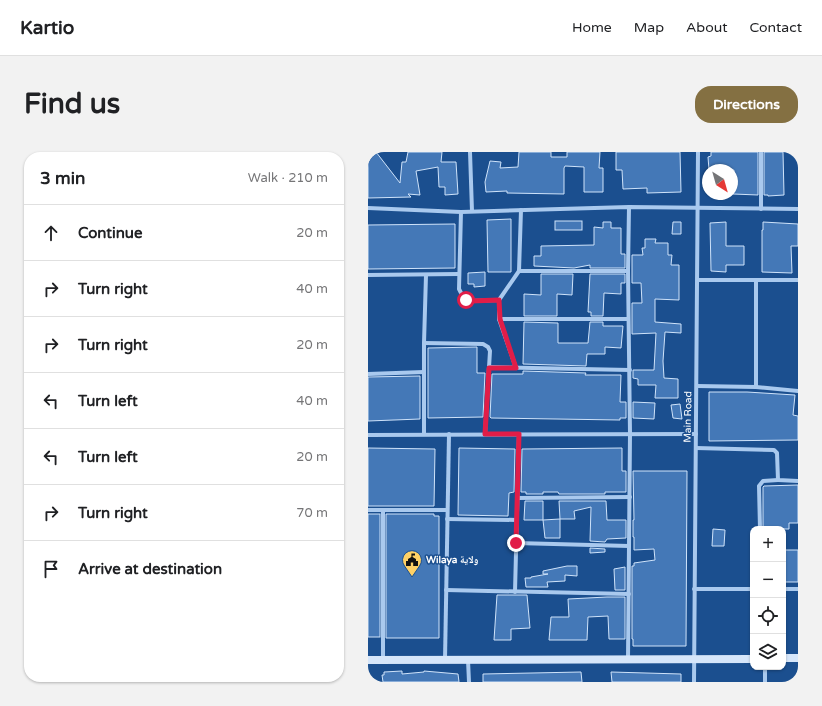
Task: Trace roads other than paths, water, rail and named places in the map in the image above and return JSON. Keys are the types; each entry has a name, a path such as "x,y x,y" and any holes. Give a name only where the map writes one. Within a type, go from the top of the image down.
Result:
{"street":[{"path":"470,152 472,211"},
{"name":"Main Road","path":"694,682 699,208 698,152"},
{"path":"761,152 761,209"},
{"path":"628,659 630,496 630,370 628,319 629,207"},
{"path":"368,208 461,212 629,207 798,209"},
{"path":"516,368 500,319 499,300 519,271 521,210"},
{"path":"461,212 459,289 466,300 499,300"},
{"path":"519,271 628,271"},
{"path":"424,434 426,274"},
{"path":"368,275 459,274"},
{"path":"698,280 798,280"},
{"path":"756,280 756,387"},
{"path":"500,319 628,319"},
{"path":"424,343 483,344 488,347 490,351 485,434"},
{"path":"489,368 630,370"},
{"path":"368,374 424,372"},
{"path":"697,386 756,387 798,391"},
{"path":"368,434 696,434"},
{"path":"445,660 449,434"},
{"path":"515,592 519,434"},
{"path":"696,448 774,450 777,453 778,480"},
{"path":"760,526 759,486 763,481 798,480"},
{"path":"517,498 630,496"},
{"path":"368,510 448,510"},
{"path":"382,510 383,660"},
{"path":"447,519 517,520"},
{"path":"516,543 629,546"},
{"path":"694,590 750,589"},
{"path":"786,589 798,589"},
{"path":"446,590 629,594"},
{"path":"786,658 798,658"},
{"path":"368,660 750,659"},
{"path":"468,660 469,682"},
{"path":"765,670 765,682"}],"place":[{"name":"Wilaya ولاية","path":"412,577"}]}
